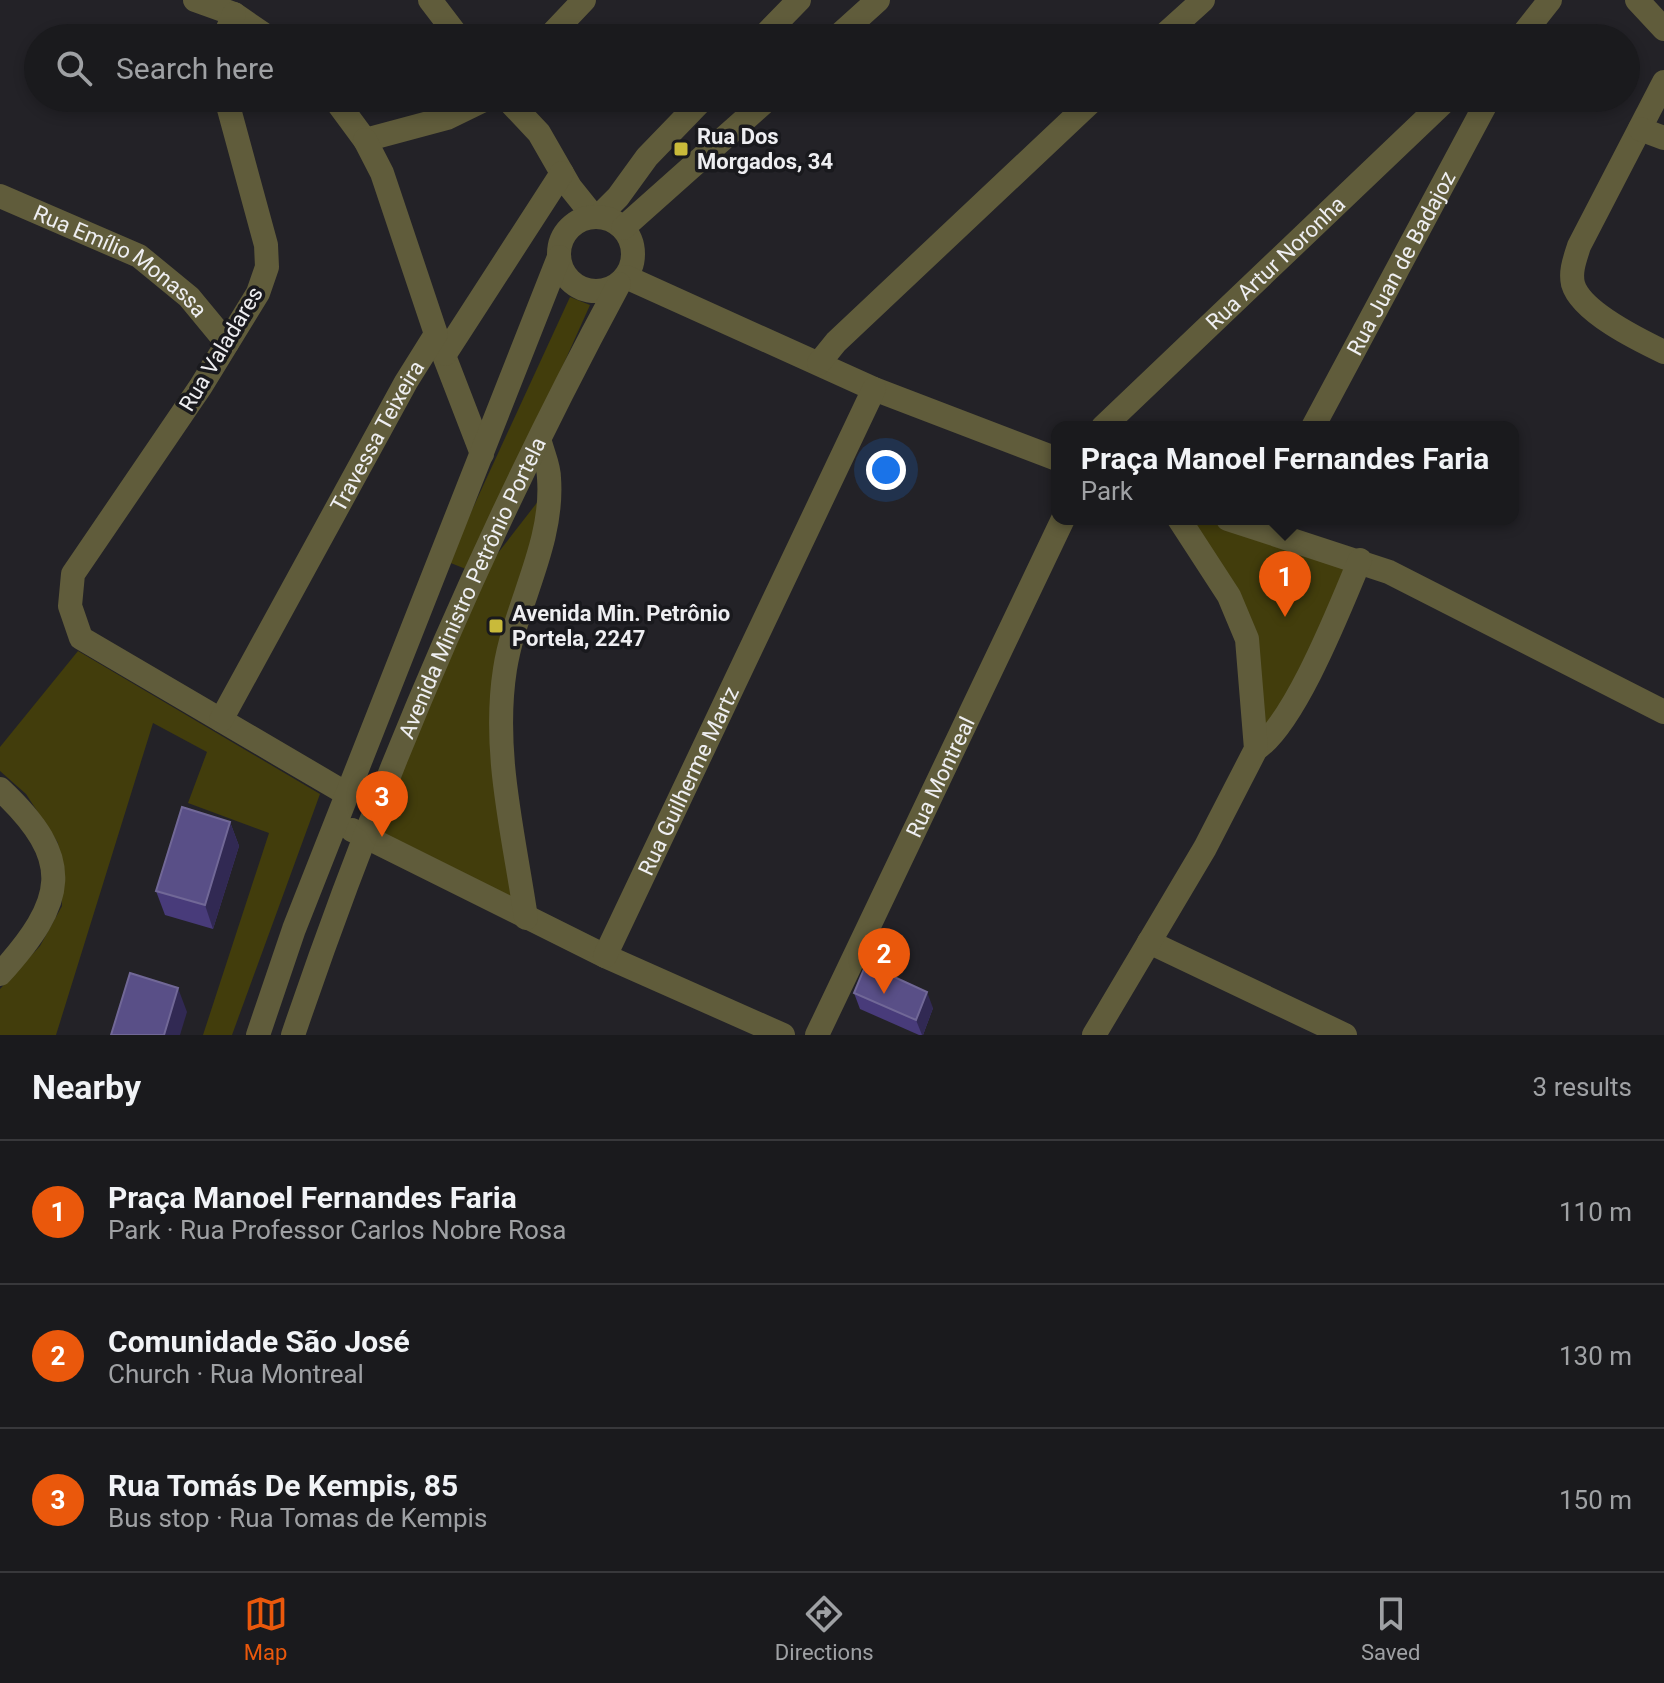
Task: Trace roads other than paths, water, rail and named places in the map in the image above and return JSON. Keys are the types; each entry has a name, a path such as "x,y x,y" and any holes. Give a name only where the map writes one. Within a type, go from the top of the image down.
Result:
{"street":[{"path":"195,0 234,14 249,24"},
{"path":"430,0 448,24"},
{"path":"561,24 584,0"},
{"path":"776,24 799,0"},
{"path":"851,24 878,0"},
{"path":"1176,24 1203,0"},
{"path":"1529,24 1550,0"},
{"path":"1637,0 1664,29"},
{"path":"230,24 234,14"},
{"path":"1664,82 1579,246 1572,269 1576,292 1623,331 1664,352"},
{"name":"Rua Valadares","path":"221,720 81,638 70,606 73,574 227,343 258,293 267,267 266,245 230,112"},
{"name":"Travessa Teixeira","path":"221,720 406,382 440,344 382,173 365,140 344,112"},
{"path":"365,140 459,112"},
{"path":"519,112 539,133 566,180 596,217 623,228 633,246 626,273 598,291 581,288 566,276 559,257 568,230 566,180"},
{"path":"568,230 596,217 618,197 647,157 690,112"},
{"path":"623,228 753,112"},
{"path":"819,363 836,342 1080,112"},
{"name":"Rua Artur Noronha","path":"1109,421 1433,112"},
{"name":"Rua Juan de Badajoz","path":"1316,421 1482,112"},
{"path":"1640,129 1664,138"},
{"path":"482,454 440,344 566,180"},
{"name":"Rua Emílio Monassa","path":"0,196 139,256 189,297 227,343"},
{"name":"Avenida Ministro Petrônio Portela","path":"258,1035 294,929 559,257"},
{"path":"626,273 656,292 874,389 1051,457"},
{"name":"Avenida Ministro Petrônio Portela","path":"293,1035 365,837 463,605 579,357 626,273"},
{"name":"Rua Guilherme Martz","path":"605,956 874,389"},
{"path":"526,918 499,741 505,667 543,534 548,505 550,476 540,442"},
{"name":"Rua Montreal","path":"817,1035 1060,525"},
{"path":"1183,525 1229,596 1247,639 1256,749"},
{"path":"1263,525 1360,560 1664,712"},
{"path":"1094,1035 1205,848 1256,749 1273,735 1299,691 1360,560"},
{"path":"221,720 347,794"},
{"path":"0,789 17,805 50,851 54,881 50,905 31,940 0,974"},
{"path":"336,823 605,956 783,1035"},
{"path":"1149,942 1333,1032"}],"place":[{"name":"Rua Dos Morgados, 34","path":"681,149"},
{"name":"Praça Manoel Fernandes Faria","path":"1285,617"},
{"name":"Avenida Min. Petrônio Portela, 2247","path":"496,626"},
{"name":"Rua Tomás De Kempis, 85","path":"382,837"},
{"name":"Comunidade São José","path":"884,994"}]}
